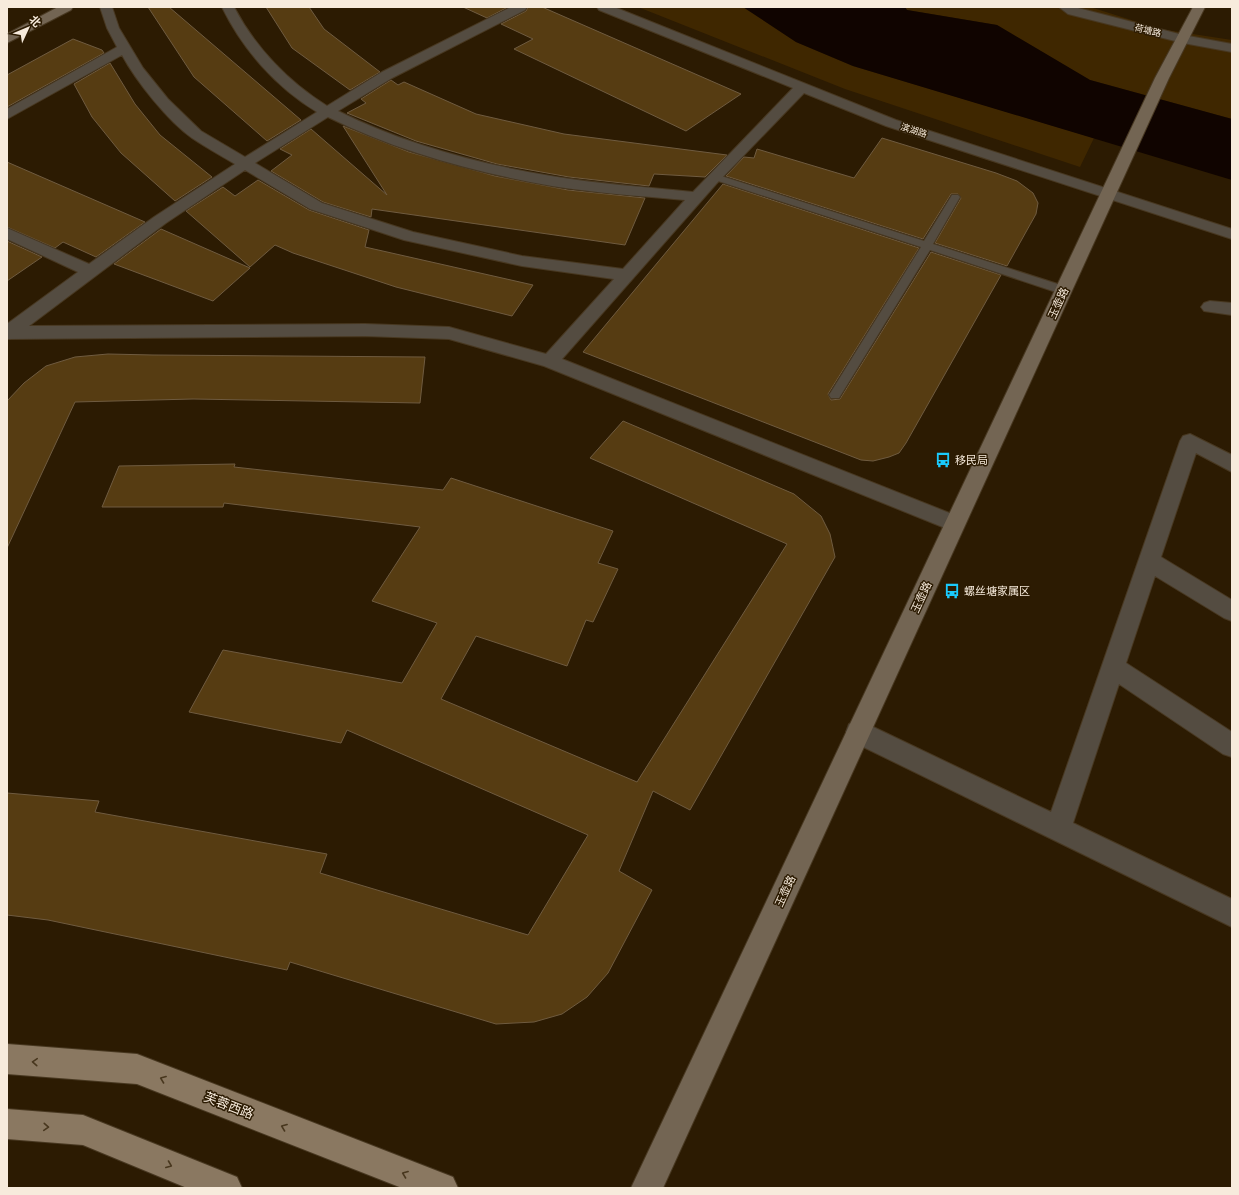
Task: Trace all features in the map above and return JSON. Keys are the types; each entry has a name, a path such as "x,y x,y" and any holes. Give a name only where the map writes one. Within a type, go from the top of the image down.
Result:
{"main road":[{"name":"芙蓉西路","path":"7,1060 137,1069 442,1188"},
{"path":"7,1124 83,1130 226,1188"}],"street":[{"path":"7,39 67,7"},
{"path":"106,7 113,28 138,70 163,102 196,134 316,206 410,236 522,261 627,275"},
{"path":"228,7 233,19 266,63 310,101 326,111 381,135 457,160 558,182 697,197"},
{"path":"7,333 160,220 326,111 387,75 520,7"},
{"name":"滨湖路","path":"603,7 891,123 1232,234"},
{"name":"荷塘路","path":"1064,7 1072,11 1183,39 1232,48"},
{"name":"玉壶路","path":"647,1188 1118,172 1162,78 1199,7"},
{"path":"7,115 125,48"},
{"path":"550,361 715,177 802,87"},
{"path":"7,233 91,272"},
{"path":"1210,307 1232,309"},
{"path":"7,333 365,330 449,333 550,361 955,524"},
{"path":"1058,829 1190,440 1232,464"},
{"path":"1149,561 1232,611"},
{"path":"1113,667 1232,746"},
{"path":"858,732 1232,913"}],"lane":[{"path":"715,177 1063,290"},
{"path":"835,395 927,246 955,197"}],"shaded area":[{"path":"638,7 743,7 796,42 853,66 1094,138 1080,167 845,89"},
{"path":"743,7 905,7 907,10 997,25 1090,80 1232,119 1232,180 853,66 796,42"},
{"path":"905,7 1090,7 1160,29 1232,40 1232,119 1090,80 997,25 907,10"}],"building":[{"path":"148,7 169,7 301,120 267,141 194,77"},
{"path":"266,7 309,7 324,29 380,72 350,90 292,48"},
{"path":"463,7 508,7 487,18"},
{"path":"528,7 542,7 741,94 686,131 514,49 533,39 501,24 526,11"},
{"path":"73,39 102,50 104,53 7,107 7,75"},
{"path":"110,63 135,104 160,135 212,177 175,201 121,153 92,117 74,84"},
{"path":"391,80 398,85 404,82 476,114 564,134 727,155 705,177 654,174 649,186 569,177 497,164 416,141 347,113 366,103 361,99"},
{"path":"343,126 409,152 495,176 568,190 645,198 625,245 372,209 371,217 323,202 271,171 292,155 280,149 311,129 387,195"},
{"path":"882,138 996,173 1017,181 1033,193 1038,203 1036,214 1007,266 935,243 961,198 958,194 951,194 923,239 726,176 744,157 754,158 757,149 854,178"},
{"path":"7,162 145,222 96,257 63,242 55,248 7,227"},
{"path":"258,180 309,210 369,230 365,247 533,285 512,316 396,287 293,253 275,245 250,267 186,211 223,187 235,196"},
{"path":"723,184 919,248 828,394 831,400 840,399 931,252 1001,275 899,453 873,461 861,460 583,352"},
{"path":"161,229 250,268 213,301 114,264"},
{"path":"7,241 42,257 7,281"},
{"path":"108,354 425,357 420,403 193,399 75,402 7,548 7,401 24,383 46,366 75,357"},
{"path":"623,421 794,494 821,516 830,534 835,557 690,810 653,791 619,871 652,890 608,973 587,997 562,1014 534,1022 496,1024 290,962 287,970 48,920 7,915 7,793 99,801 95,812 327,854 320,873 528,935 588,835 347,730 341,743 189,712 223,650 402,683 437,623 372,601 420,527 224,503 223,507 102,507 119,466 235,464 234,467 443,490 451,478 613,531 598,563 618,569 593,622 586,620 567,666 476,636 441,699 637,782 787,544 590,458"}],"place":[{"name":"移民局","path":"943,460"},
{"name":"螺丝塘家属区","path":"952,591"}]}
